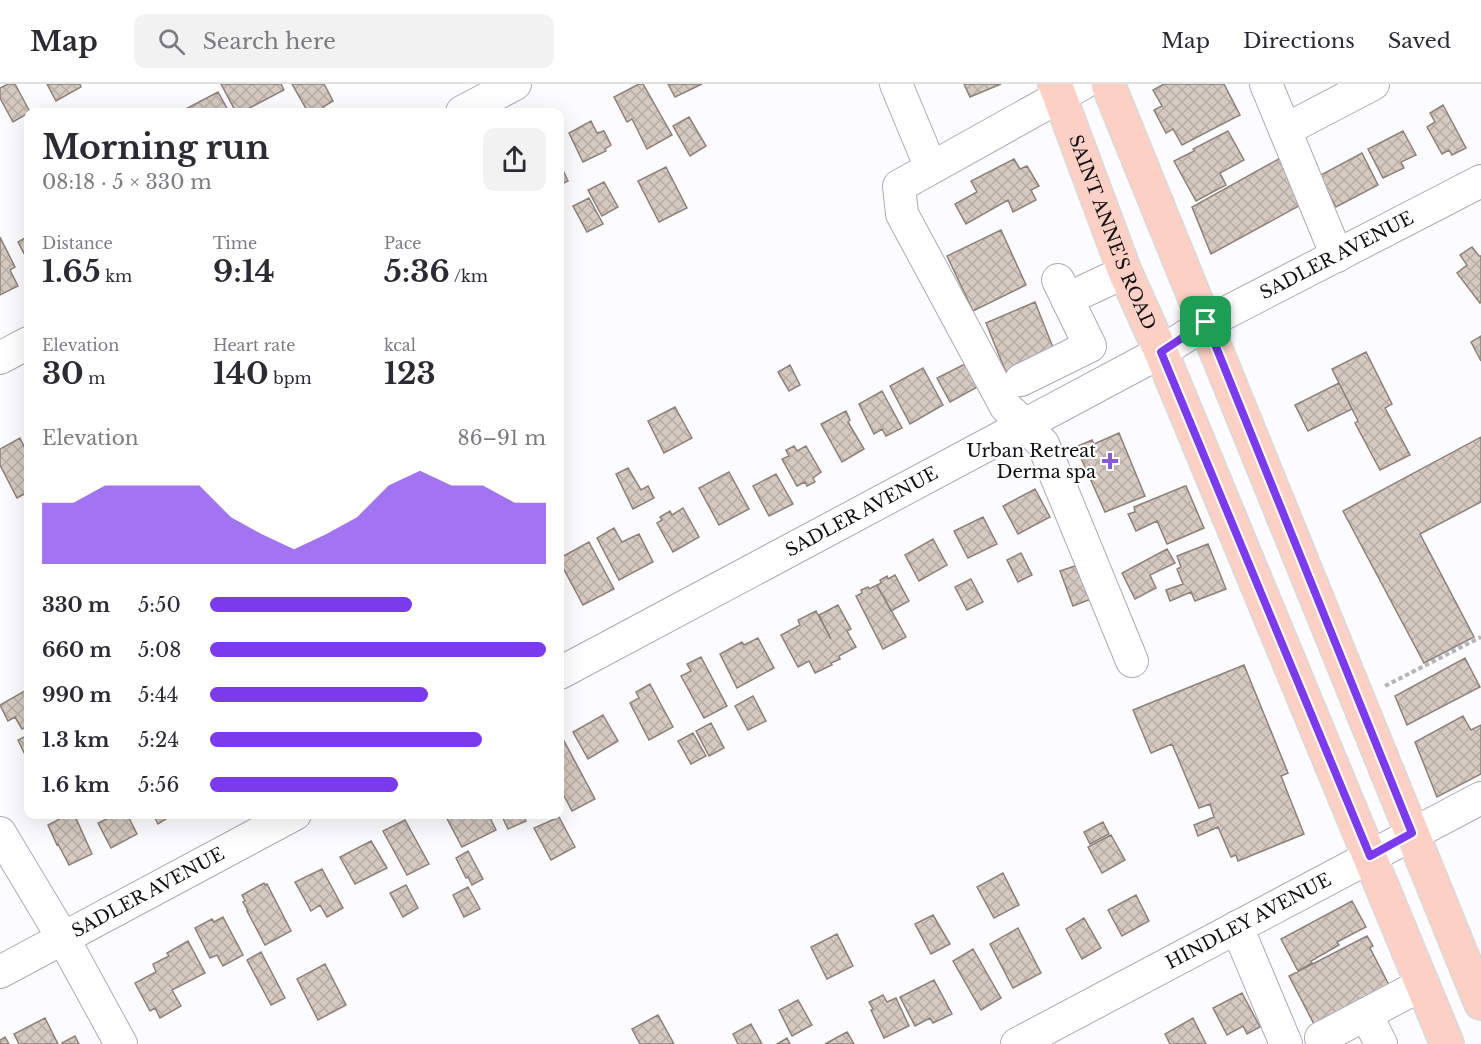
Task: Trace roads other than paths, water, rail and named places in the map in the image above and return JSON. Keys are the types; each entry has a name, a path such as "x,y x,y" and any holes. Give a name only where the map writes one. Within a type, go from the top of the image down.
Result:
{"main road":[{"path":"1108,84 1481,1003"},
{"name":"SAINT ANNE'S ROAD","path":"1066,88 1125,272 1161,352 1447,1044"}],"street":[{"path":"470,108 515,84"},
{"path":"896,84 931,168"},
{"path":"1266,84 1336,256"},
{"path":"1285,130 1373,84"},
{"path":"1066,88 899,186 902,214 1006,407 1045,447 1132,661"},
{"name":"SADLER AVENUE","path":"564,672 1161,352 1206,322 1481,182"},
{"path":"1021,380 1090,346 1062,290 1125,272"},
{"path":"0,358 24,345"},
{"path":"1068,357 1087,392"},
{"name":"HINDLEY AVENUE","path":"1017,1044 1481,798"},
{"name":"SADLER AVENUE","path":"0,972 287,819"},
{"path":"0,833 63,938 121,1044"},
{"path":"1237,927 1286,1044"},
{"path":"1312,1042 1423,984"},
{"path":"1366,1014 1382,1044"}],"place":[{"name":"Urban Retreat Derma spa","path":"1110,461"}]}
